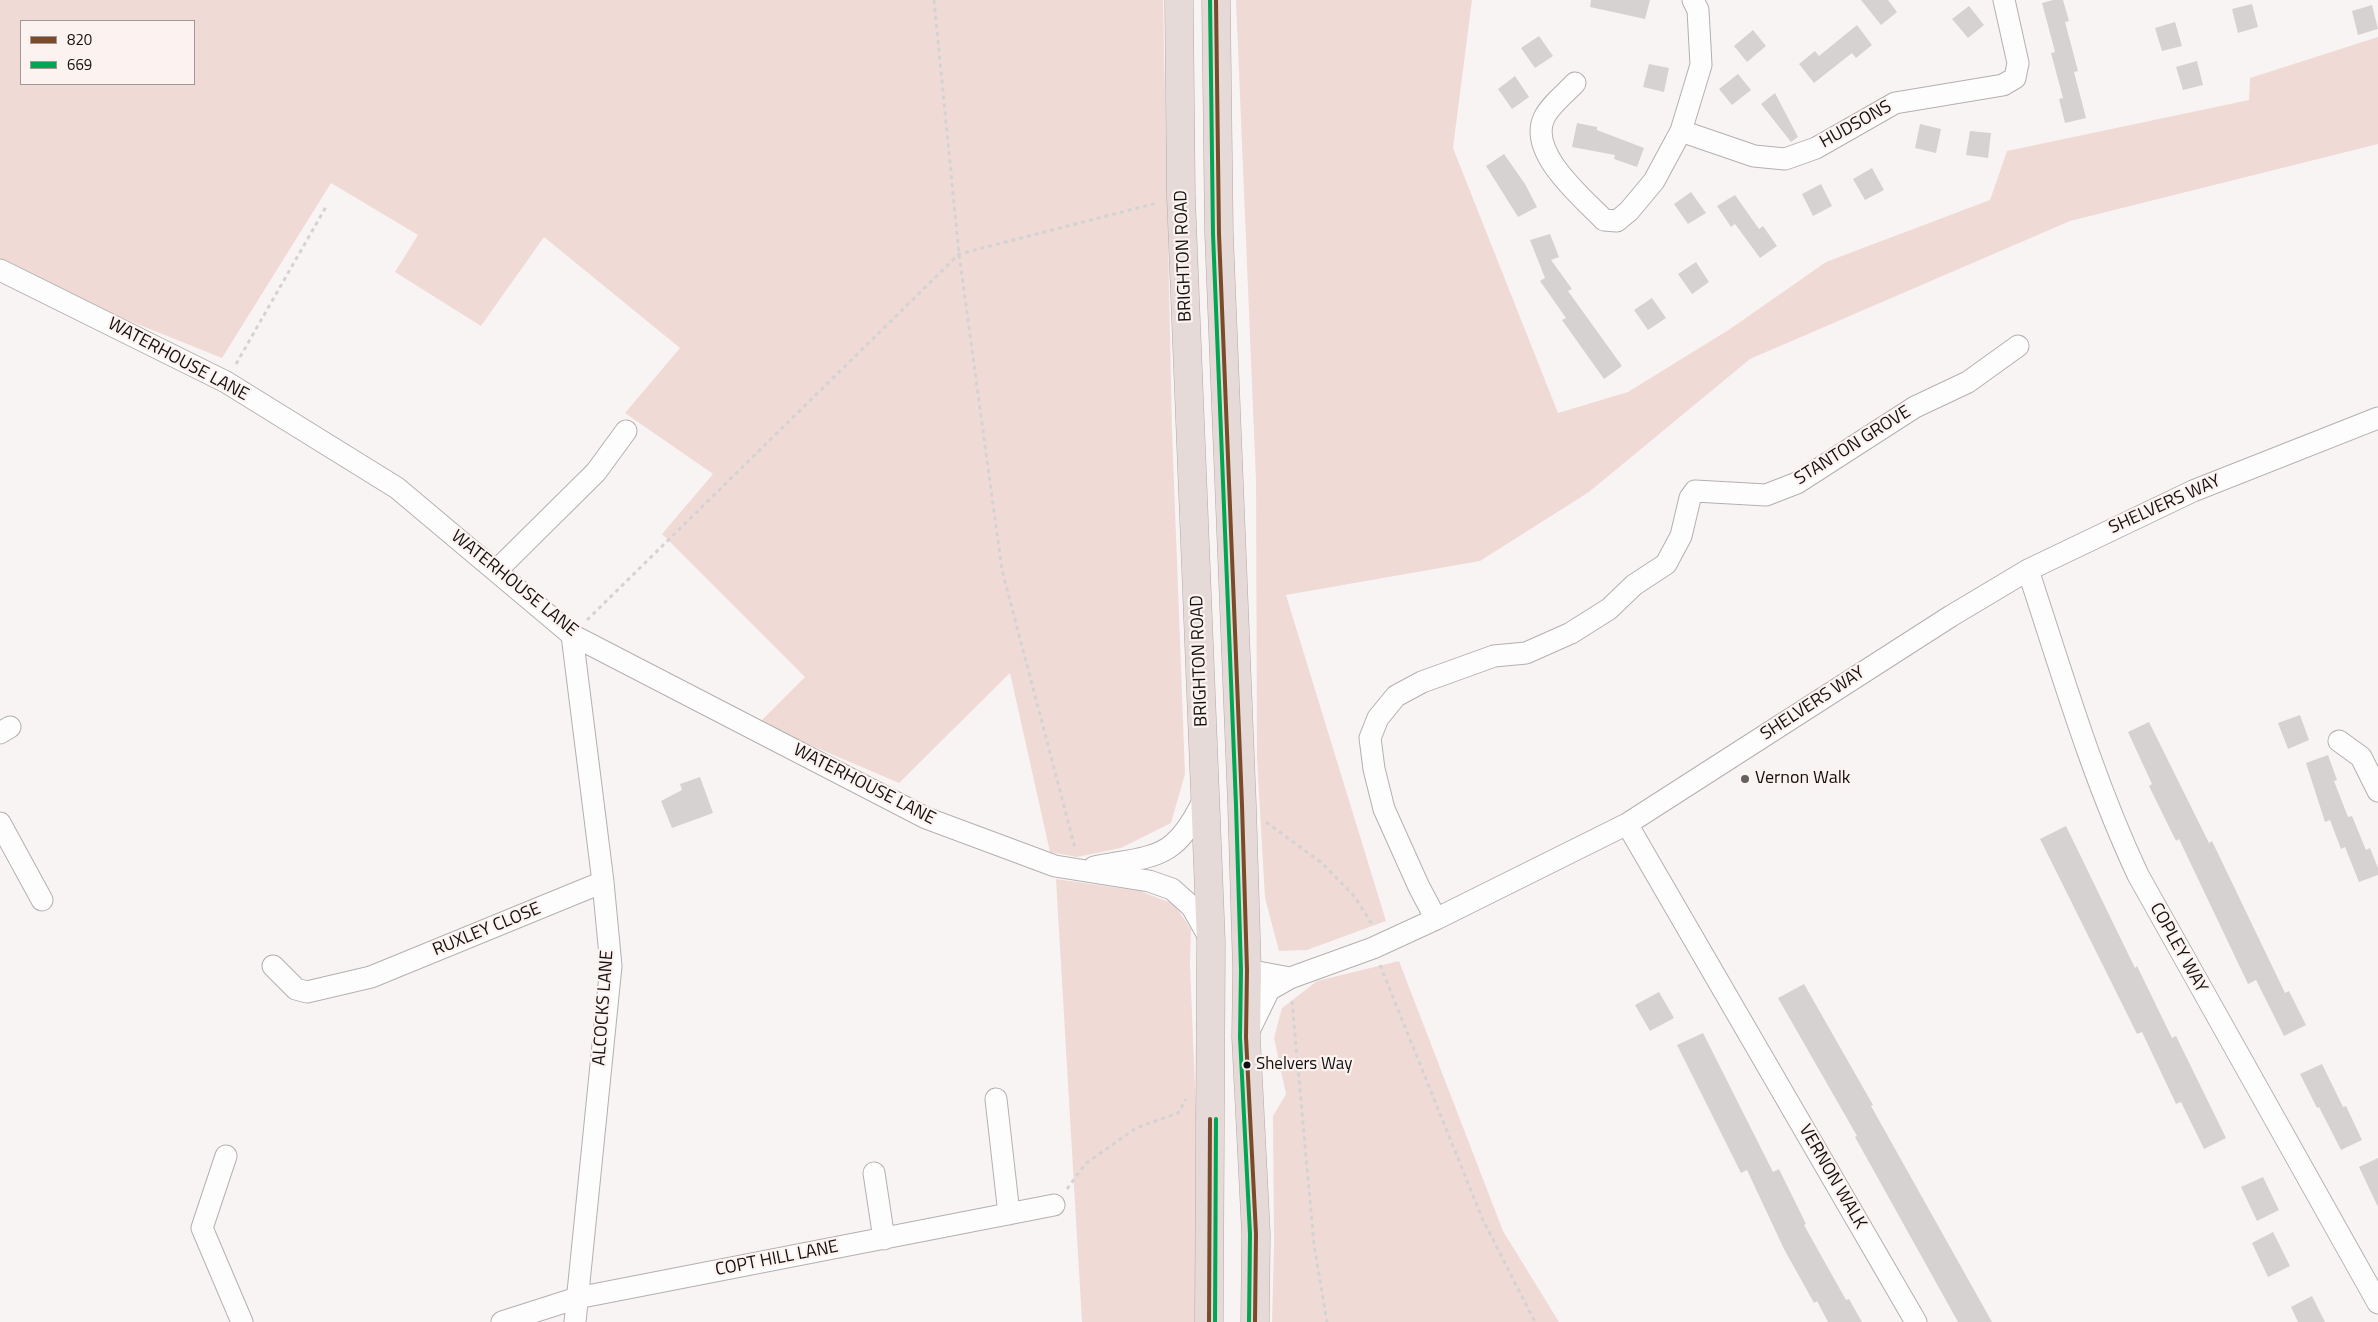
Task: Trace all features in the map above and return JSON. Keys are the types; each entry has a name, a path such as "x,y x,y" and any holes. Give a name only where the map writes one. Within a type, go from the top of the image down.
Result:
{"highway":[{"name":"BRIGHTON ROAD","path":"1179,0 1181,197 1211,942 1210,1322"},
{"name":"BRIGHTON ROAD","path":"1216,0 1219,234 1242,805 1247,970 1246,1038 1256,1234 1255,1322"},
{"path":"1210,1055 1229,986 1247,970"}],"street":[{"path":"1576,83 1545,116 1541,127 1542,142 1559,173 1604,220 1617,220 1630,212 1654,181 1681,131 1701,65 1698,10 1693,0"},
{"name":"HUDSONS","path":"1681,131 1754,156 1785,159 1816,148 1895,103 2003,84 2015,78 2018,63 2004,0"},
{"name":"WATERHOUSE LANE","path":"0,270 226,382 397,488 498,570 572,634 926,818 1055,866 1149,881 1172,888 1192,907 1211,942"},
{"name":"STANTON GROVE","path":"1436,919 1419,887 1384,809 1370,738 1378,718 1396,696 1422,682 1494,656 1526,653 1570,633 1609,609 1634,585 1666,564 1681,536 1690,498 1695,491 1766,495 1797,483 1915,407 1968,382 2018,346"},
{"name":"SHELVERS WAY","path":"1246,1038 1269,990 1290,978 1378,946 1627,824 1951,616 2028,570 2193,491 2378,418"},
{"path":"498,570 596,472 626,431"},
{"name":"COPLEY WAY","path":"2028,570 2115,827 2134,867 2378,1303"},
{"name":"ALCOCKS LANE","path":"572,634 603,882 611,966 575,1322"},
{"path":"2339,741 2360,757 2378,791"},
{"name":"WATERHOUSE LANE","path":"1076,870 1155,856 1166,851 1187,832 1205,798"},
{"path":"0,823 42,900"},
{"name":"VERNON WALK","path":"1627,824 1916,1322"},
{"name":"RUXLEY CLOSE","path":"273,966 296,989 307,992 372,977 603,882"},
{"path":"1247,970 1290,978"},
{"path":"996,1100 1009,1214"},
{"path":"226,1156 202,1228 242,1322"},
{"path":"874,1173 884,1238"},
{"name":"COPT HILL LANE","path":"502,1322 577,1298 1054,1205"}],"path":[{"path":"934,0 959,254 1002,570 1077,857 1076,870"},
{"path":"572,634 959,254 1181,197"},
{"path":"226,382 327,205"},
{"path":"1242,805 1322,863 1355,897 1378,946 1482,1218 1535,1322"},
{"path":"1290,978 1314,1244 1327,1322"},
{"path":"1054,1205 1085,1164 1136,1128 1178,1113 1187,1096"}],"shaded area":[{"path":"0,0 1163,0 1172,429 1185,774 1171,823 1121,848 1077,857 1050,852 1010,673 899,783 759,723 805,677 662,534 713,474 625,413 680,348 544,237 481,326 395,272 418,235 331,183 222,358 0,269"},
{"path":"1236,0 1472,0 1453,148 1558,413 1628,392 1730,329 1826,262 1990,200 2007,151 2249,100 2250,78 2378,37 2378,144 2070,221 1750,359 1589,492 1480,561 1286,595 1386,921 1307,950 1279,951 1265,898 1257,759 1256,481"},
{"path":"1056,879 1140,891 1174,904 1191,929 1190,964 1196,1112 1195,1322 1082,1322"},
{"path":"1399,961 1503,1231 1559,1322 1272,1322 1274,1244 1273,1116 1286,1094 1274,1038 1282,1008 1317,981"}],"building":[{"path":"1591,0 1650,0 1645,19 1590,7"},
{"path":"1861,0 1888,0 1897,12 1881,25"},
{"path":"2063,0 2069,21 2065,22 2078,71 2074,72 2086,118 2065,123 2059,99 2063,98 2051,53 2055,52 2042,3"},
{"path":"2252,4 2258,27 2238,33 2232,9"},
{"path":"2372,5 2378,29 2358,35 2352,11"},
{"path":"1969,6 1984,25 1968,38 1952,19"},
{"path":"2175,22 2182,46 2162,51 2155,28"},
{"path":"1857,25 1872,45 1856,58 1852,53 1814,83 1799,64 1815,51 1819,56"},
{"path":"1753,30 1766,46 1747,62 1734,46"},
{"path":"1539,36 1553,56 1535,68 1521,48"},
{"path":"2197,61 2203,85 2183,90 2176,67"},
{"path":"1649,64 1669,68 1664,92 1643,87"},
{"path":"1738,74 1751,90 1732,105 1719,89"},
{"path":"1515,76 1529,97 1512,109 1498,89"},
{"path":"1775,93 1798,137 1791,142 1761,104"},
{"path":"1577,123 1597,127 1597,130 1644,148 1637,167 1614,159 1615,155 1572,147"},
{"path":"1920,124 1941,129 1936,153 1915,148"},
{"path":"1970,131 1991,133 1988,158 1966,155"},
{"path":"1504,154 1525,184 1537,207 1518,217 1486,166"},
{"path":"1872,168 1884,190 1865,200 1853,179"},
{"path":"1821,184 1832,206 1813,216 1802,194"},
{"path":"1691,192 1706,213 1688,224 1674,204"},
{"path":"1735,195 1759,229 1763,226 1777,246 1760,258 1735,224 1731,227 1717,206"},
{"path":"1550,234 1559,257 1551,260 1572,289 1568,291 1622,366 1604,379 1562,320 1566,318 1540,281 1545,278 1530,240"},
{"path":"1696,262 1709,282 1692,294 1678,274"},
{"path":"1652,298 1666,318 1648,330 1634,310"},
{"path":"2300,715 2309,740 2288,749 2278,723"},
{"path":"2149,722 2209,843 2212,841 2285,993 2289,991 2306,1025 2284,1036 2256,980 2248,984 2179,839 2176,841 2149,786 2152,784 2128,732"},
{"path":"2328,755 2337,780 2334,781 2348,817 2352,816 2366,850 2370,848 2378,868 2378,875 2359,882 2345,847 2341,849 2330,820 2325,822 2306,763"},
{"path":"700,777 713,813 672,828 661,801 682,790 680,784"},
{"path":"2066,826 2135,968 2137,966 2172,1038 2176,1036 2226,1138 2204,1149 2181,1102 2176,1104 2142,1032 2137,1034 2040,839"},
{"path":"1804,984 1992,1322 1958,1322 1855,1137 1857,1136 1778,998"},
{"path":"1659,992 1674,1018 1650,1031 1635,1005"},
{"path":"1703,1033 1773,1172 1779,1169 1806,1224 1804,1225 1846,1300 1849,1299 1862,1322 1828,1322 1817,1301 1814,1303 1784,1249 1747,1170 1741,1173 1677,1045"},
{"path":"2322,1064 2343,1107 2346,1106 2362,1140 2341,1150 2300,1074"},
{"path":"2378,1158 2378,1207 2359,1167"},
{"path":"2263,1177 2279,1210 2257,1221 2241,1187"},
{"path":"2273,1232 2290,1266 2268,1277 2252,1243"},
{"path":"2312,1296 2325,1322 2298,1322 2291,1307"}],"transit line":[{"name":"669","path":"1210,0 1213,234 1236,805 1241,970 1240,1037 1250,1234 1249,1322"},
{"name":"820","path":"1216,0 1219,234 1242,805 1247,970 1246,1037 1256,1234 1255,1322"},
{"name":"820","path":"1209,1322 1210,1119"},
{"name":"669","path":"1215,1322 1216,1119"}],"place":[{"name":"Vernon Walk","path":"1745,779"},
{"name":"Shelvers Way","path":"1247,1065"}]}
